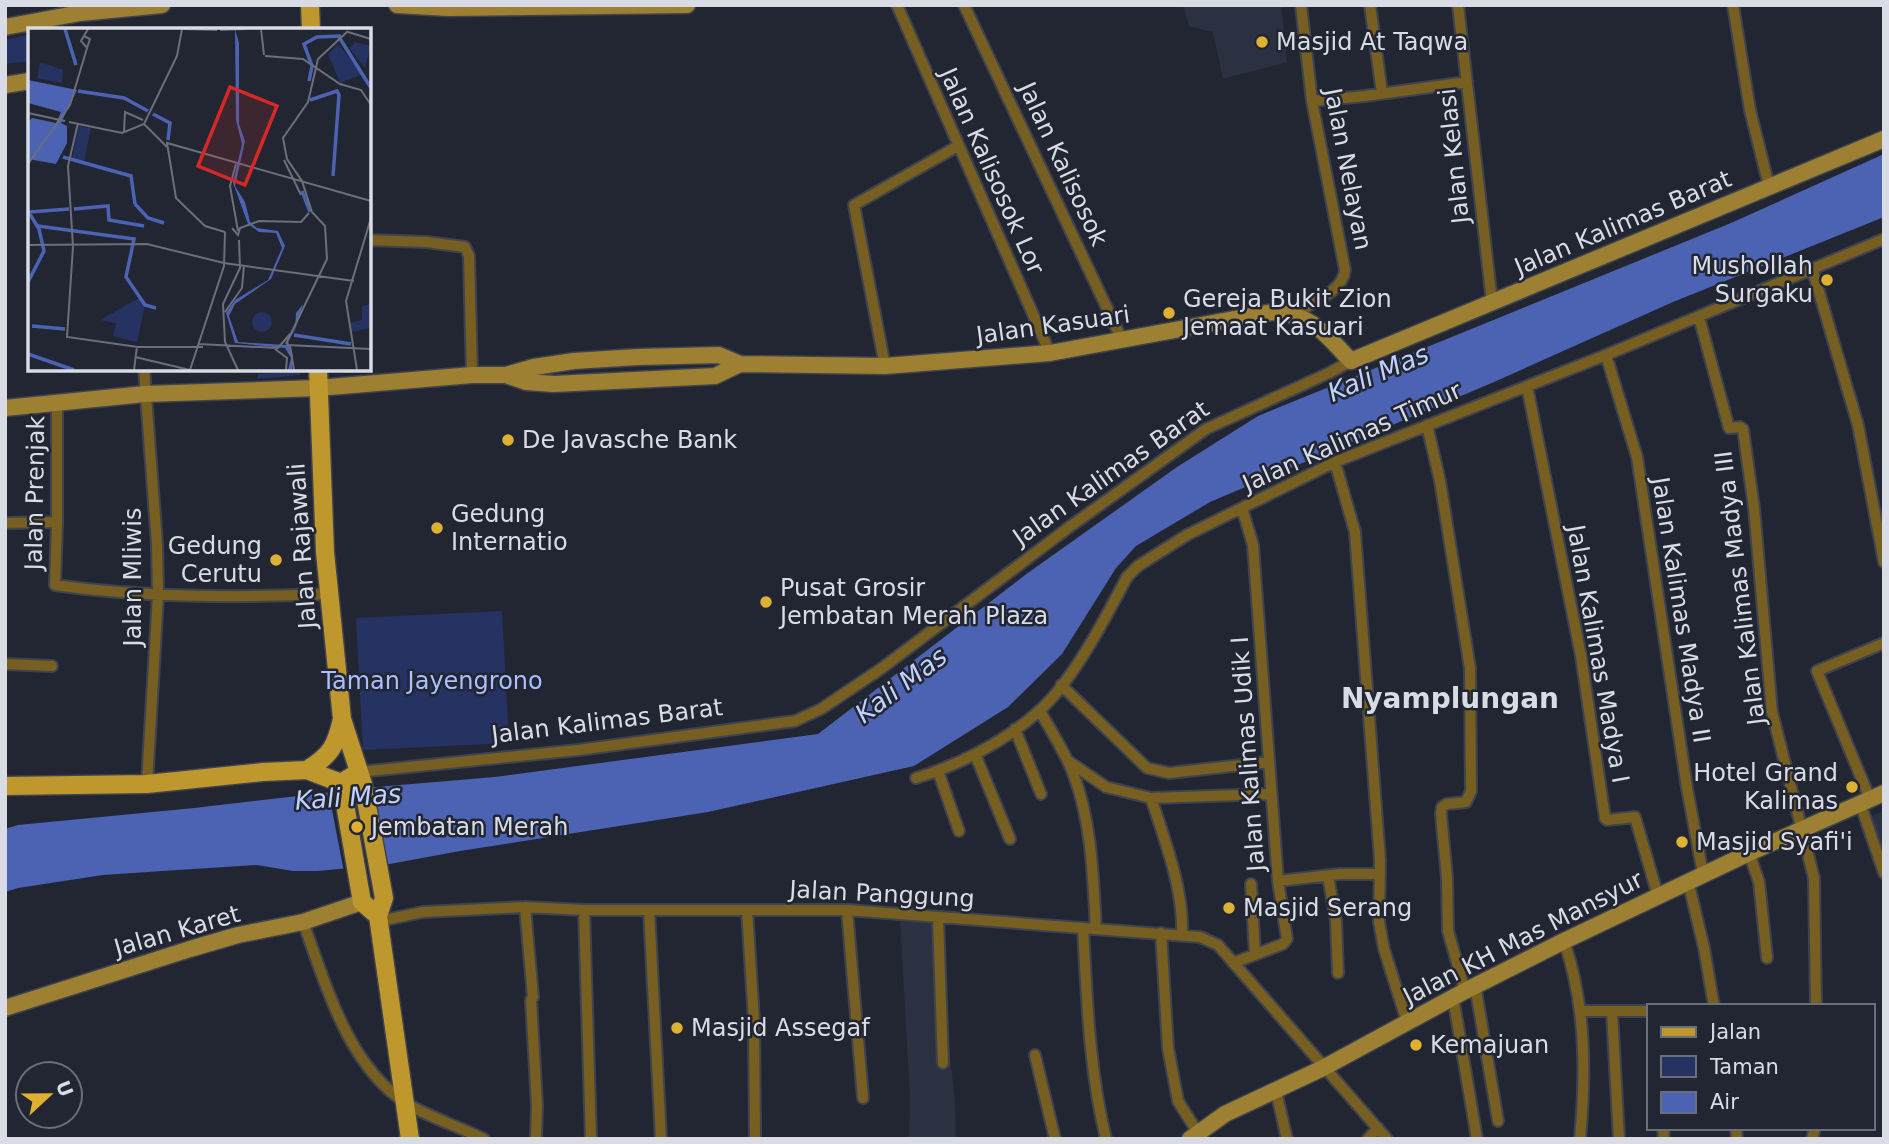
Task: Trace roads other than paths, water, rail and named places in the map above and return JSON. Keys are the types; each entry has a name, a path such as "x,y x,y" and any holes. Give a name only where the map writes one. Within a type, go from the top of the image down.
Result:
{"main road":[{"path":"310,5 311,28"},
{"name":"Jalan Rajawali","path":"318,371 328,594 342,719 361,778 384,898 379,918 410,1139"},
{"name":"Jalan Rajawali","path":"307,771 330,752 338,739 342,719"},
{"path":"5,786 148,784 263,772 307,771 341,785 361,778"},
{"path":"341,785 362,902 379,918"}],"street":[{"path":"5,27 80,13 162,5"},
{"path":"397,5 687,5"},
{"name":"Jalan Kalisosok Lor","path":"897,5 1050,353"},
{"name":"Jalan Kalisosok","path":"964,5 1122,340"},
{"name":"Jalan Nelayan","path":"1294,314 1334,289 1342,282 1346,270 1312,101 1301,5"},
{"path":"1370,5 1381,93"},
{"name":"Jalan Kelasi","path":"1458,5 1492,302"},
{"path":"1732,5 1750,110 1769,186"},
{"path":"5,85 28,81"},
{"path":"1312,101 1467,82"},
{"name":"Jalan Kalimas Barat","path":"361,778 794,721 821,709 882,668 1068,528 1206,429 1351,361 1884,139"},
{"path":"886,366 854,205 958,146"},
{"name":"Jalan Kalimas Timur","path":"916,778 975,754 1040,711 1072,673 1127,577 1138,566 1187,535 1335,462 1606,355 1884,239"},
{"path":"371,240 426,242 465,247 469,256 472,375"},
{"path":"1812,268 1858,425 1884,562"},
{"name":"Jalan Kasuari","path":"5,408 145,394 318,388 472,375 506,375 534,367 574,361 638,357 719,355 740,364 886,366 1050,353 1246,316 1272,312 1294,314"},
{"path":"1294,314 1308,319 1351,361"},
{"name":"Jalan Kalimas Madya III","path":"1699,317 1729,429 1740,426 1743,429 1754,508 1772,712 1801,829"},
{"name":"Jalan Kalimas Madya II","path":"1606,355 1637,457 1687,788 1704,948 1714,1004"},
{"name":"Jalan Kasuari","path":"506,375 526,382 554,384 715,376 740,364"},
{"name":"Jalan Mliwis","path":"144,371 157,544 158,595 148,784"},
{"name":"Jalan Kalimas Madya I","path":"1527,386 1581,656 1605,818 1635,818 1658,896"},
{"name":"Jalan Prenjak","path":"57,401 55,585 158,595"},
{"path":"1427,425 1440,481 1470,668 1471,791 1466,802 1447,804 1442,807 1441,814 1447,878 1448,931 1498,1121"},
{"path":"1335,462 1355,532 1380,874 1378,904 1381,936 1407,1021"},
{"name":"Jalan Kalimas Udik I","path":"1233,963 1283,944 1287,939 1278,881 1253,545 1242,508"},
{"path":"5,523 57,522"},
{"path":"158,595 234,597 328,594"},
{"path":"1884,643 1817,671 1871,798 1884,873"},
{"path":"5,664 52,666"},
{"path":"1061,685 1147,768 1169,773 1269,762"},
{"path":"1040,711 1068,761 1078,790 1085,821 1096,929"},
{"path":"1015,729 1041,794"},
{"path":"975,754 1010,839"},
{"path":"1068,761 1106,787 1151,798 1271,794"},
{"path":"938,771 960,831"},
{"path":"1151,798 1176,886 1183,924 1182,935"},
{"name":"Jalan KH Mas Mansyur","path":"1203,1134 1225,1114 1323,1068 1464,991 1658,896 1871,798"},
{"path":"1801,829 1814,878 1816,1004"},
{"path":"1749,853 1759,882 1767,958"},
{"path":"1278,881 1380,874"},
{"path":"1328,876 1336,921 1338,973"},
{"path":"1251,884 1255,955"},
{"name":"Jalan Karet","path":"5,1008 190,948 303,922 362,902"},
{"path":"525,907 533,998 536,1139"},
{"name":"Jalan Panggung","path":"379,918 423,912 525,907 584,910 847,910 1200,937 1218,945 1387,1139"},
{"path":"649,909 661,1139"},
{"path":"584,910 591,1139"},
{"path":"747,910 754,1021 755,1139"},
{"path":"847,910 863,1097"},
{"path":"937,918 943,1063"},
{"path":"303,922 328,988 353,1041 378,1079 406,1103 484,1139"},
{"path":"1083,928 1095,1082 1106,1139"},
{"path":"1161,933 1168,1048 1178,1101 1203,1134"},
{"path":"1564,941 1578,989 1580,1011 1584,1088 1580,1139"},
{"path":"1464,991 1477,1139"},
{"path":"1580,1011 1647,1011"},
{"path":"1612,1012 1619,1139"},
{"path":"1035,1055 1055,1139"},
{"path":"1276,1091 1287,1139"},
{"path":"1368,1139 1378,1128"}],"water":[{"name":"Kali Mas","path":"1884,154 1884,217 1673,302 1494,382 1210,502 1136,546 1116,568 1062,654 1008,707 914,766 708,812 390,864 318,871 293,871 257,865 103,875 5,892 5,829 18,825 495,777 818,734 1025,575 1177,467 1258,416 1731,223"}],"place":[{"name":"Masjid At Taqwa","path":"1262,42"},
{"name":"Mushollah Surgaku","path":"1827,280"},
{"name":"Gereja Bukit Zion Jemaat Kasuari","path":"1169,313"},
{"name":"De Javasche Bank","path":"508,440"},
{"name":"Gedung Internatio","path":"437,528"},
{"name":"Gedung Cerutu","path":"276,560"},
{"name":"Pusat Grosir Jembatan Merah Plaza","path":"766,602"},
{"name":"Hotel Grand Kalimas","path":"1852,787"},
{"name":"Jembatan Merah","path":"357,827"},
{"name":"Masjid Syafi'i","path":"1682,842"},
{"name":"Masjid Serang","path":"1229,908"},
{"name":"Masjid Assegaf","path":"677,1028"},
{"name":"Kemajuan","path":"1416,1045"}],"district":[{"name":"Nyamplungan","path":"1450,698"}],"park label":[{"name":"Taman Jayengrono","path":"432,681"}]}
